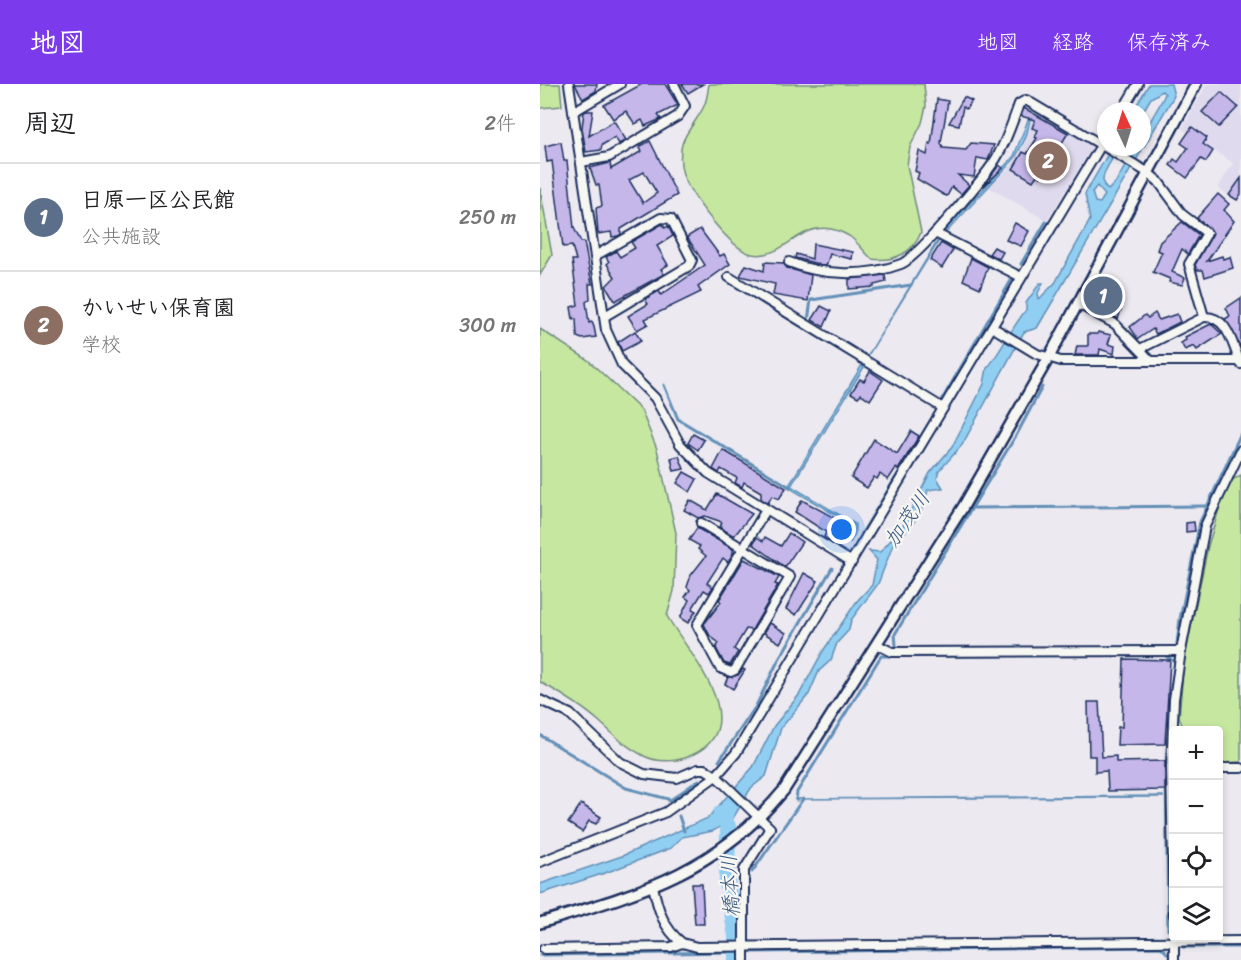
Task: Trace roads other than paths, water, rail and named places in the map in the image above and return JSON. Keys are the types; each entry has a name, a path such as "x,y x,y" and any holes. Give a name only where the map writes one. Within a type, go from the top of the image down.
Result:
{"street":[{"path":"569,84 606,330 618,357 655,398 689,455 708,473 852,562"},
{"path":"573,112 620,84"},
{"path":"581,162 609,158 678,116 685,106 674,84"},
{"path":"1127,102 1138,84"},
{"path":"540,923 652,886 690,870 715,854 758,819 784,790 878,645 963,507 1078,304 1143,170 1196,84"},
{"path":"789,262 809,270 848,272 878,270 912,258 940,235 993,163 1019,104 1023,101 1031,102 1097,143"},
{"path":"540,862 666,812 716,776 736,753 943,408 996,329 1021,277 1097,156"},
{"path":"1119,156 1158,180 1183,215 1207,233 1189,264 1204,317"},
{"path":"595,256 666,217 671,219 692,260 688,266 605,316"},
{"path":"940,235 1021,277"},
{"path":"729,277 943,408"},
{"path":"1078,304 1115,324 1151,361"},
{"path":"996,329 1048,359 1240,362 1223,324 1211,317 1204,317 1140,349"},
{"path":"1173,726 1174,699 1181,651 1205,526 1241,450"},
{"path":"701,523 744,547 790,577 735,670 725,672 720,668 697,625 744,547 766,510"},
{"path":"878,645 892,652 1181,651"},
{"path":"540,700 570,714 620,762 644,774 677,778 698,769 705,769 716,776 758,819 770,828 744,870 739,946 744,960"},
{"path":"1223,768 1241,768"},
{"path":"1172,780 1173,888"},
{"path":"652,886 660,914 670,934 682,944"},
{"path":"544,949 671,947 682,944 697,947 1169,940"},
{"path":"1223,941 1241,941"},
{"path":"1174,942 1174,960"}],"water":[{"path":"1149,84 1171,84 1174,96 1151,135 1151,120 1165,94 1162,91 1149,102 1138,102"},
{"path":"1033,107 1026,137 1015,158 940,239 867,357 943,232 1014,156"},
{"name":"加茂川","path":"1107,156 1114,156 1104,175 1104,186 1108,190 1116,182 1131,156 1139,156 1037,328 1024,332 962,445 939,471 937,478 943,488 928,490 924,505 912,525 893,545 878,584 851,620 849,630 837,643 831,660 819,671 809,694 781,728 766,776 751,788 732,820 713,831 682,837 671,848 540,894 540,884 622,856 708,818 753,767 774,726 799,695 823,651 857,601 872,585 877,560 869,551 880,552 901,529 930,473 952,447 984,384 987,368 1026,310 1026,303 1040,283 1043,283 1038,293 1039,299 1055,283 1090,220 1085,194","holes":["1097,186 1105,195 1100,203 1095,202 1092,192"]},
{"path":"862,365 864,367 791,486 855,524 855,534 850,543 853,525 788,487"},
{"path":"1163,796 1163,797 794,799"}],"waterway":[{"path":"1021,264 1046,222"},
{"path":"943,398 1012,279"},
{"path":"728,282 901,387"},
{"path":"797,314 808,321 811,300 911,285"},
{"path":"664,385 678,419 790,487"},
{"path":"798,800 796,800 797,792 881,656 897,656 895,634 1017,434 1042,387"},
{"path":"862,533 933,416"},
{"path":"1172,685 1180,619 1200,522 1241,433"},
{"path":"974,508 1206,506"},
{"path":"719,761 756,706 778,661 832,568"},
{"path":"914,656 1164,655 1175,662"},
{"path":"1168,930 1166,763 1170,716"},
{"path":"540,735 626,788 668,799 672,803"},
{"path":"669,801 699,780"},
{"path":"752,872 803,799"},
{"name":"橋本川","path":"721,813 728,826 727,881 736,937 736,960"},
{"path":"679,816 684,831"},
{"path":"752,952 1161,947 1172,958"},
{"path":"1183,947 1241,947"},
{"path":"540,955 736,952"}],"place":[{"name":"かいせい保育園","path":"1048,161"},
{"name":"日原一区公民館","path":"1103,296"}]}
